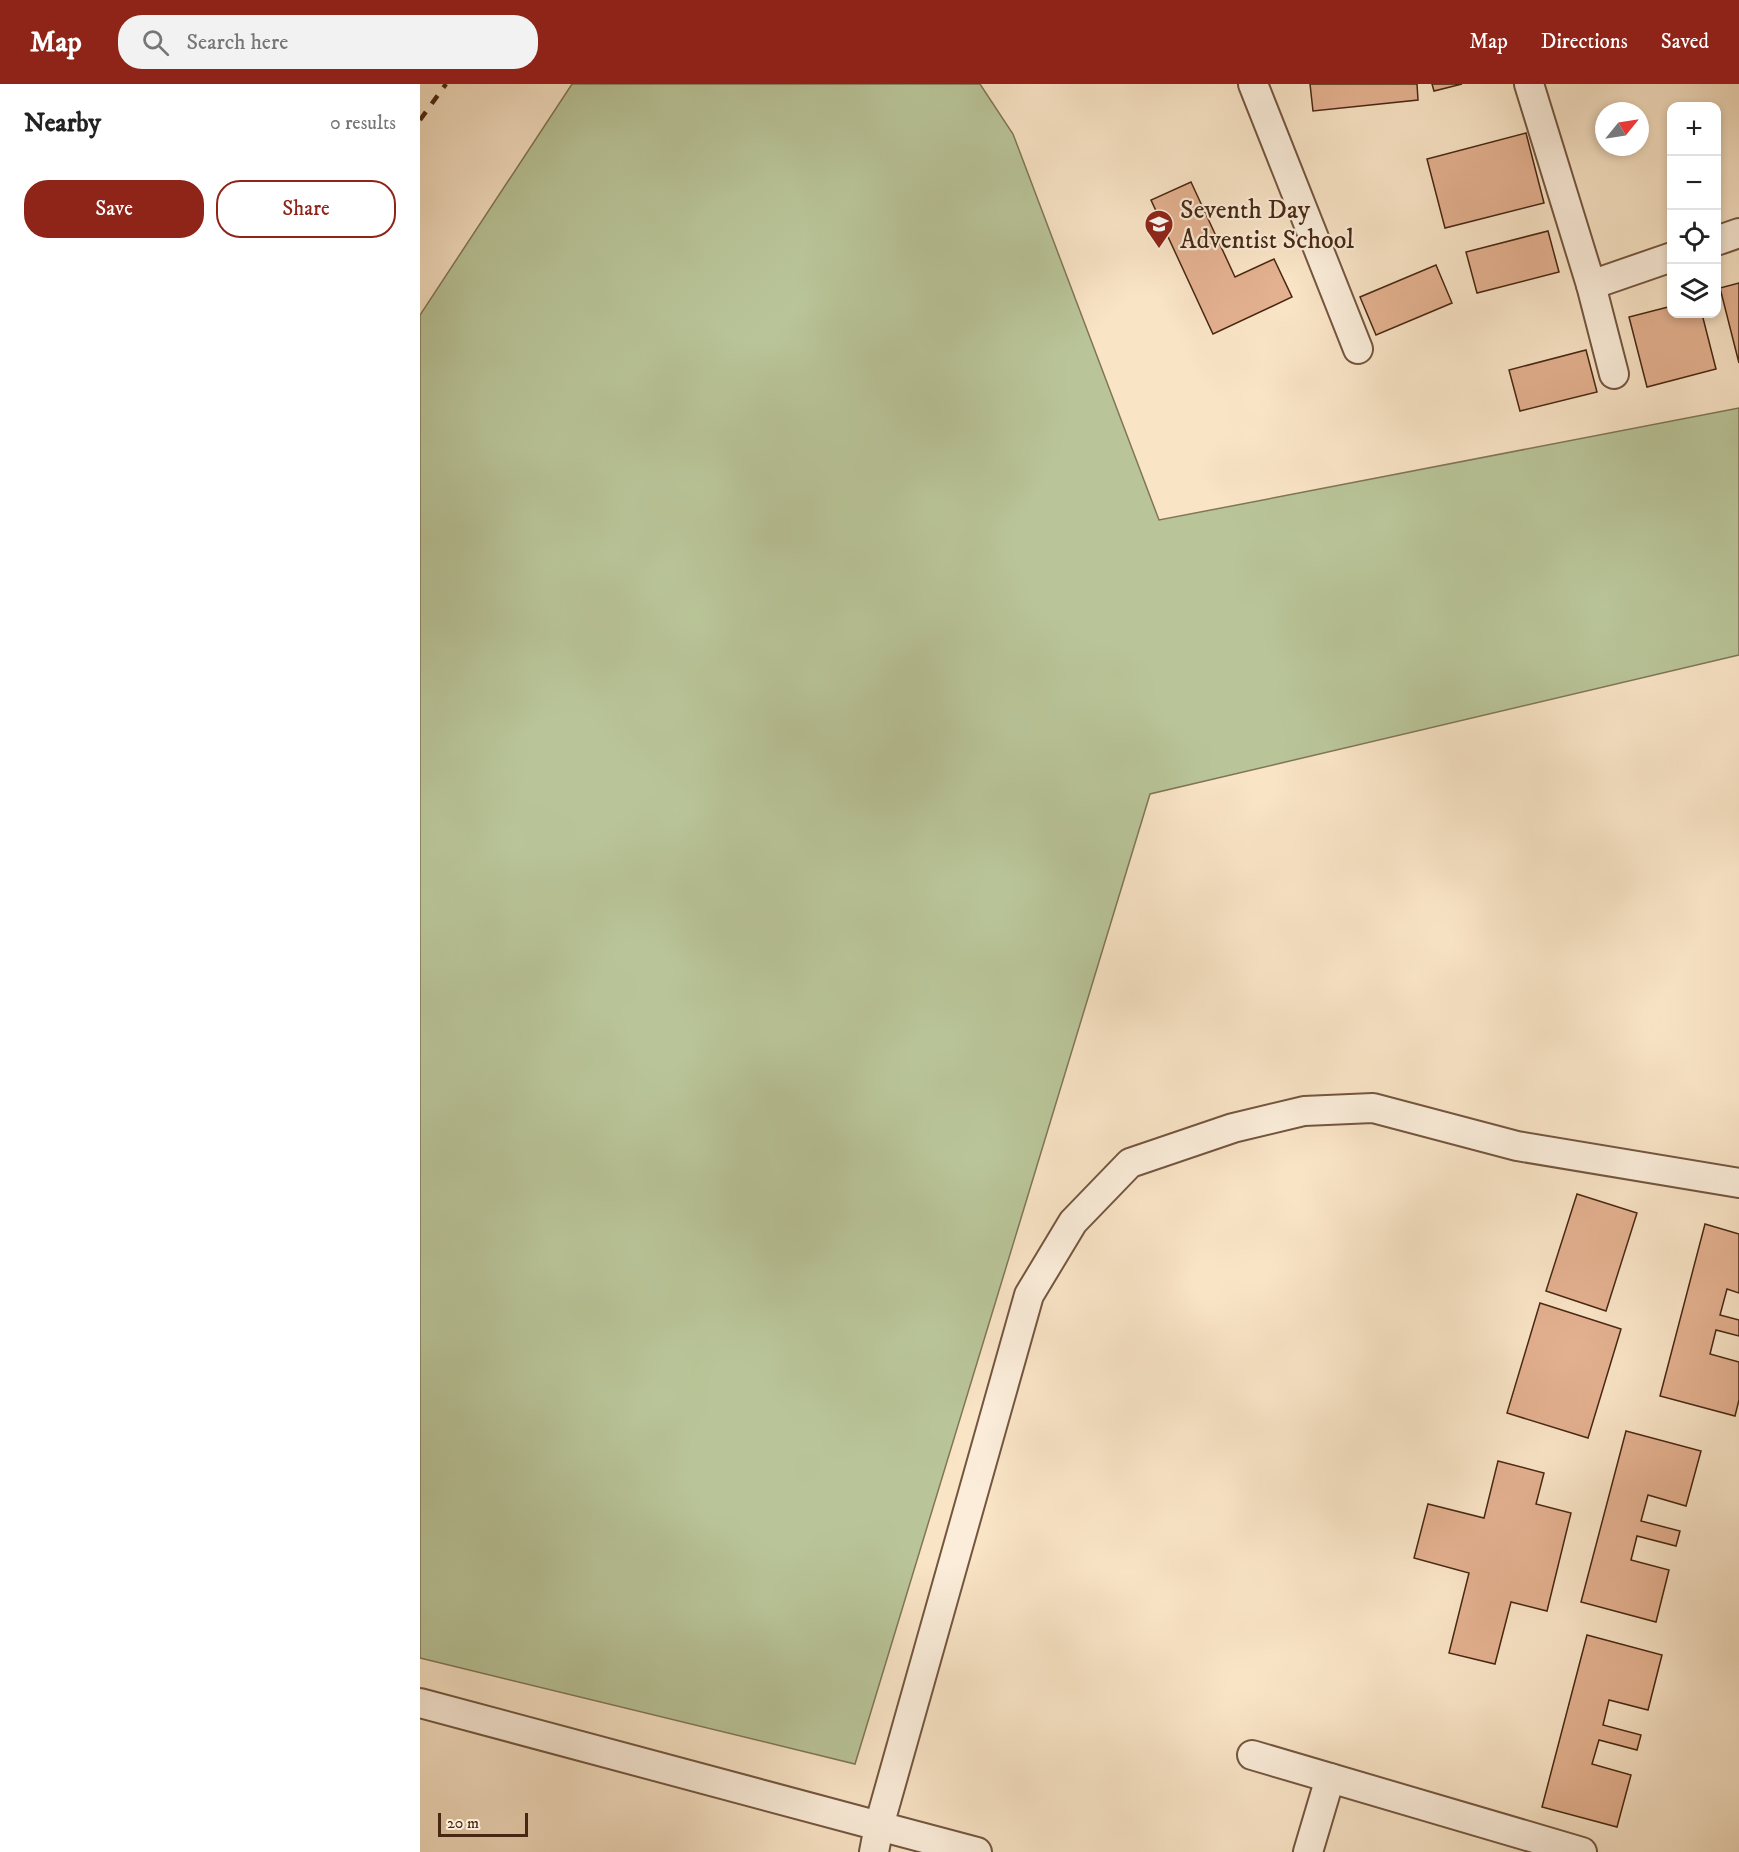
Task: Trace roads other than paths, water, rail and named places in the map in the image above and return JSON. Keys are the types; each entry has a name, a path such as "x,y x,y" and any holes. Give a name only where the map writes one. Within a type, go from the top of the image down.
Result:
{"street":[{"path":"1253,84 1358,349"},
{"path":"1535,87 1614,374"},
{"path":"1721,239 1739,233"},
{"path":"1591,285 1667,258"},
{"path":"877,1839 1029,1295 1073,1221 1130,1163 1233,1128 1304,1111 1373,1108 1517,1146 1739,1183"},
{"path":"420,1703 877,1839 977,1852"},
{"path":"1252,1755 1582,1852"},
{"path":"1308,1852 1330,1778"}],"railway":[{"path":"420,120 446,84"}],"place":[{"name":"Seventh Day Adventist School","path":"1159,250"}]}
